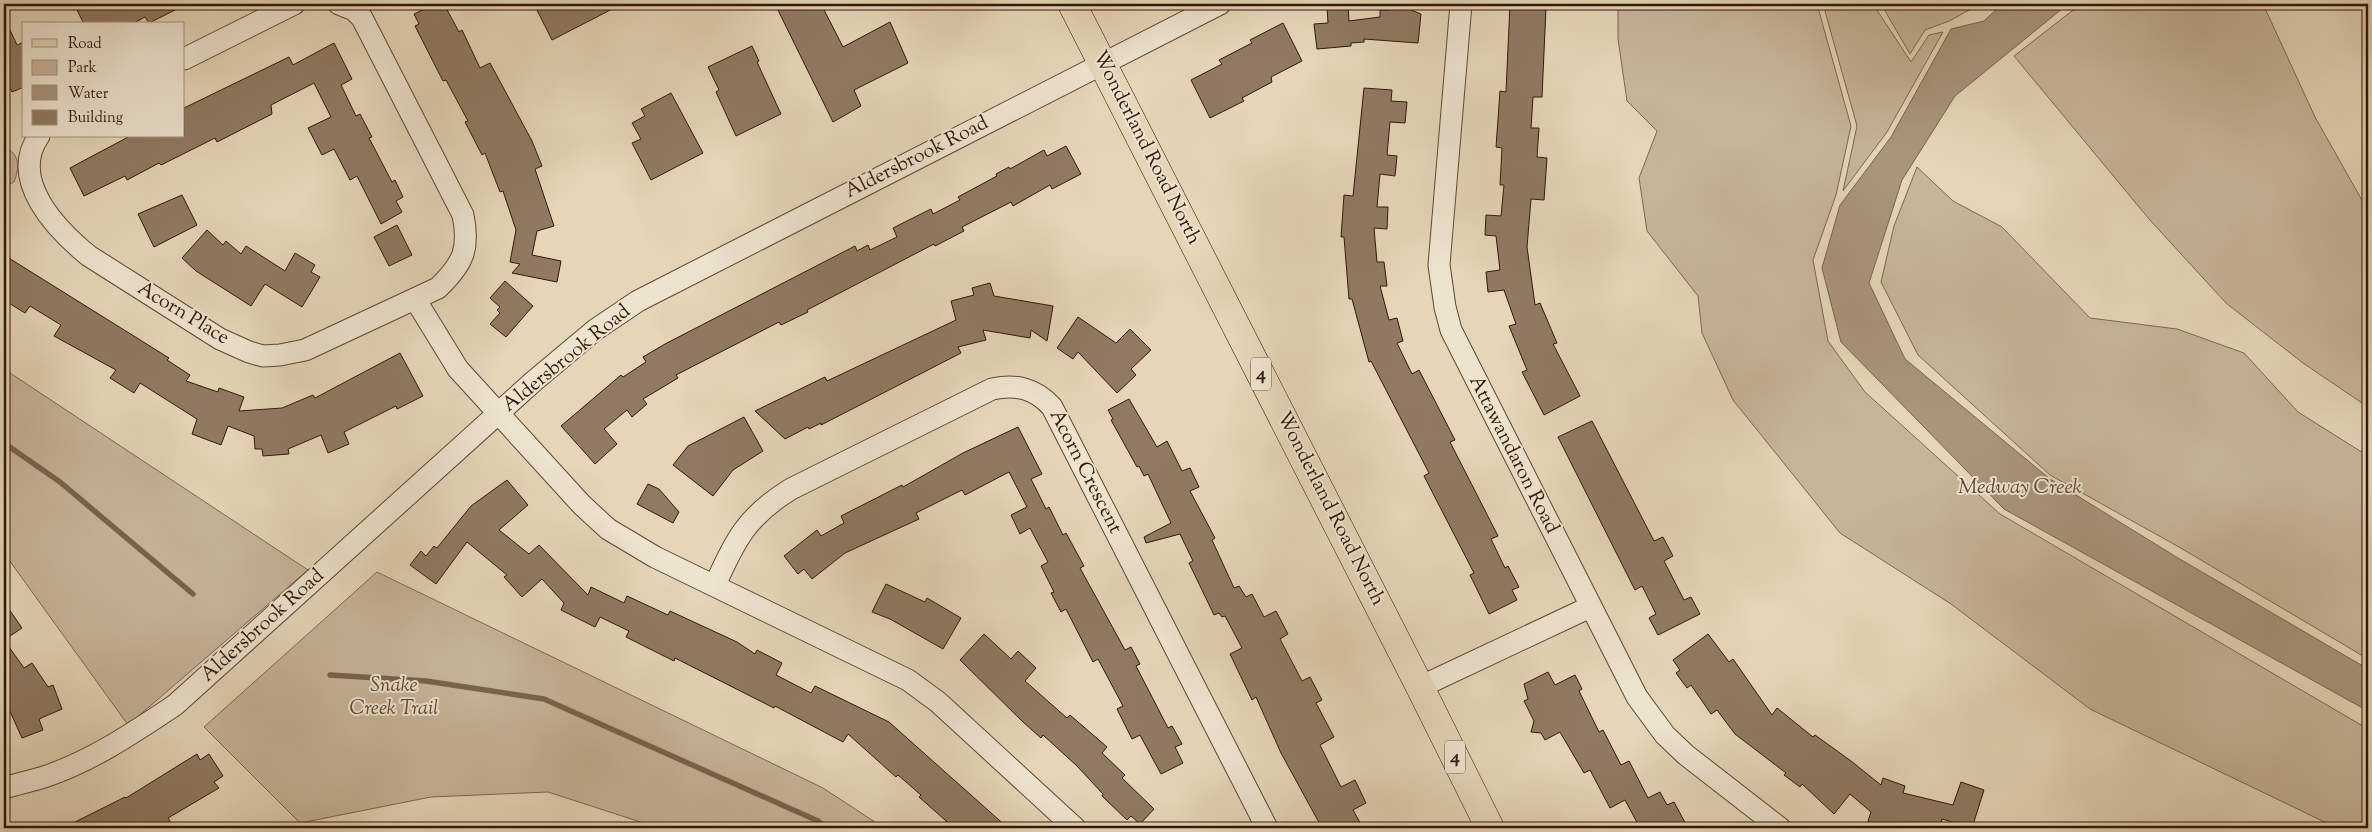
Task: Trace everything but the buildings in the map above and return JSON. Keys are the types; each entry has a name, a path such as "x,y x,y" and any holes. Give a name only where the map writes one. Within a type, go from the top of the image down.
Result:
{"main road":[{"name":"Wonderland Road North","path":"1072,4 1420,686 1490,828"}],"street":[{"path":"185,58 294,4"},
{"name":"Acorn Place","path":"38,138 30,155 28,169 30,183 36,197 71,241 89,256 220,339 249,352 263,356 305,350 438,288 454,272 459,264 467,236 463,215 362,18 354,10 339,4"},
{"name":"Aldersbrook Road","path":"4,788 44,777 82,762 116,744 175,706 534,381 595,330 638,301 1103,62 1220,4"},
{"name":"Attawandaron Road","path":"1462,4 1439,265 1445,307 1451,330 1637,697 1665,735 1686,756 1780,828"},
{"path":"415,299 458,369 582,505 608,529 655,558 716,585 802,630 908,680 938,702 1075,828"},
{"name":"Acorn Crescent","path":"716,585 733,545 751,521 770,502 992,389 1006,386 1027,389 1043,396 1052,407 1267,828"},
{"path":"1420,686 1590,607"}],"green space":[{"path":"1618,4 1817,4 1851,126 1836,195 1813,260 1828,341 1865,392 2000,514 2368,729 2368,828 2337,828 2090,709 1951,604 1840,533 1733,400 1702,333 1698,296 1647,231 1639,178 1657,131 1627,101 1618,39"},
{"path":"1823,4 1873,4 1911,62 1929,35 1943,32 1887,132 1843,191 1857,126"},
{"path":"1881,4 1980,4 1949,21 1925,30 1910,54"},
{"path":"2081,4 2263,4 2315,117 2368,211 2368,407 2303,363 2226,303 2149,219 2014,56"},
{"path":"4,146 16,157 18,166 14,182 4,187"},
{"path":"1917,167 1953,201 2002,227 2090,318 2177,329 2244,353 2298,412 2368,456 2368,659 2179,547 2050,475 1918,355 1881,282 1894,226"},
{"path":"4,369 308,570 128,725 4,553"},
{"name":"Snake Creek Trail","path":"377,572 823,788 884,828 659,828 548,792 431,797 300,823 204,727"}],"water":[{"name":"Medway Creek","path":"2002,4 2068,4 1955,96 1902,180 1869,283 1905,359 2050,479 2178,558 2368,669 2368,711 2004,509 1841,342 1822,268 1840,205 1891,137 1951,29 1984,21"}],"waterway":[{"path":"4,443 60,482 193,594"},
{"path":"330,675 426,681 544,699 818,821 826,828"}]}
